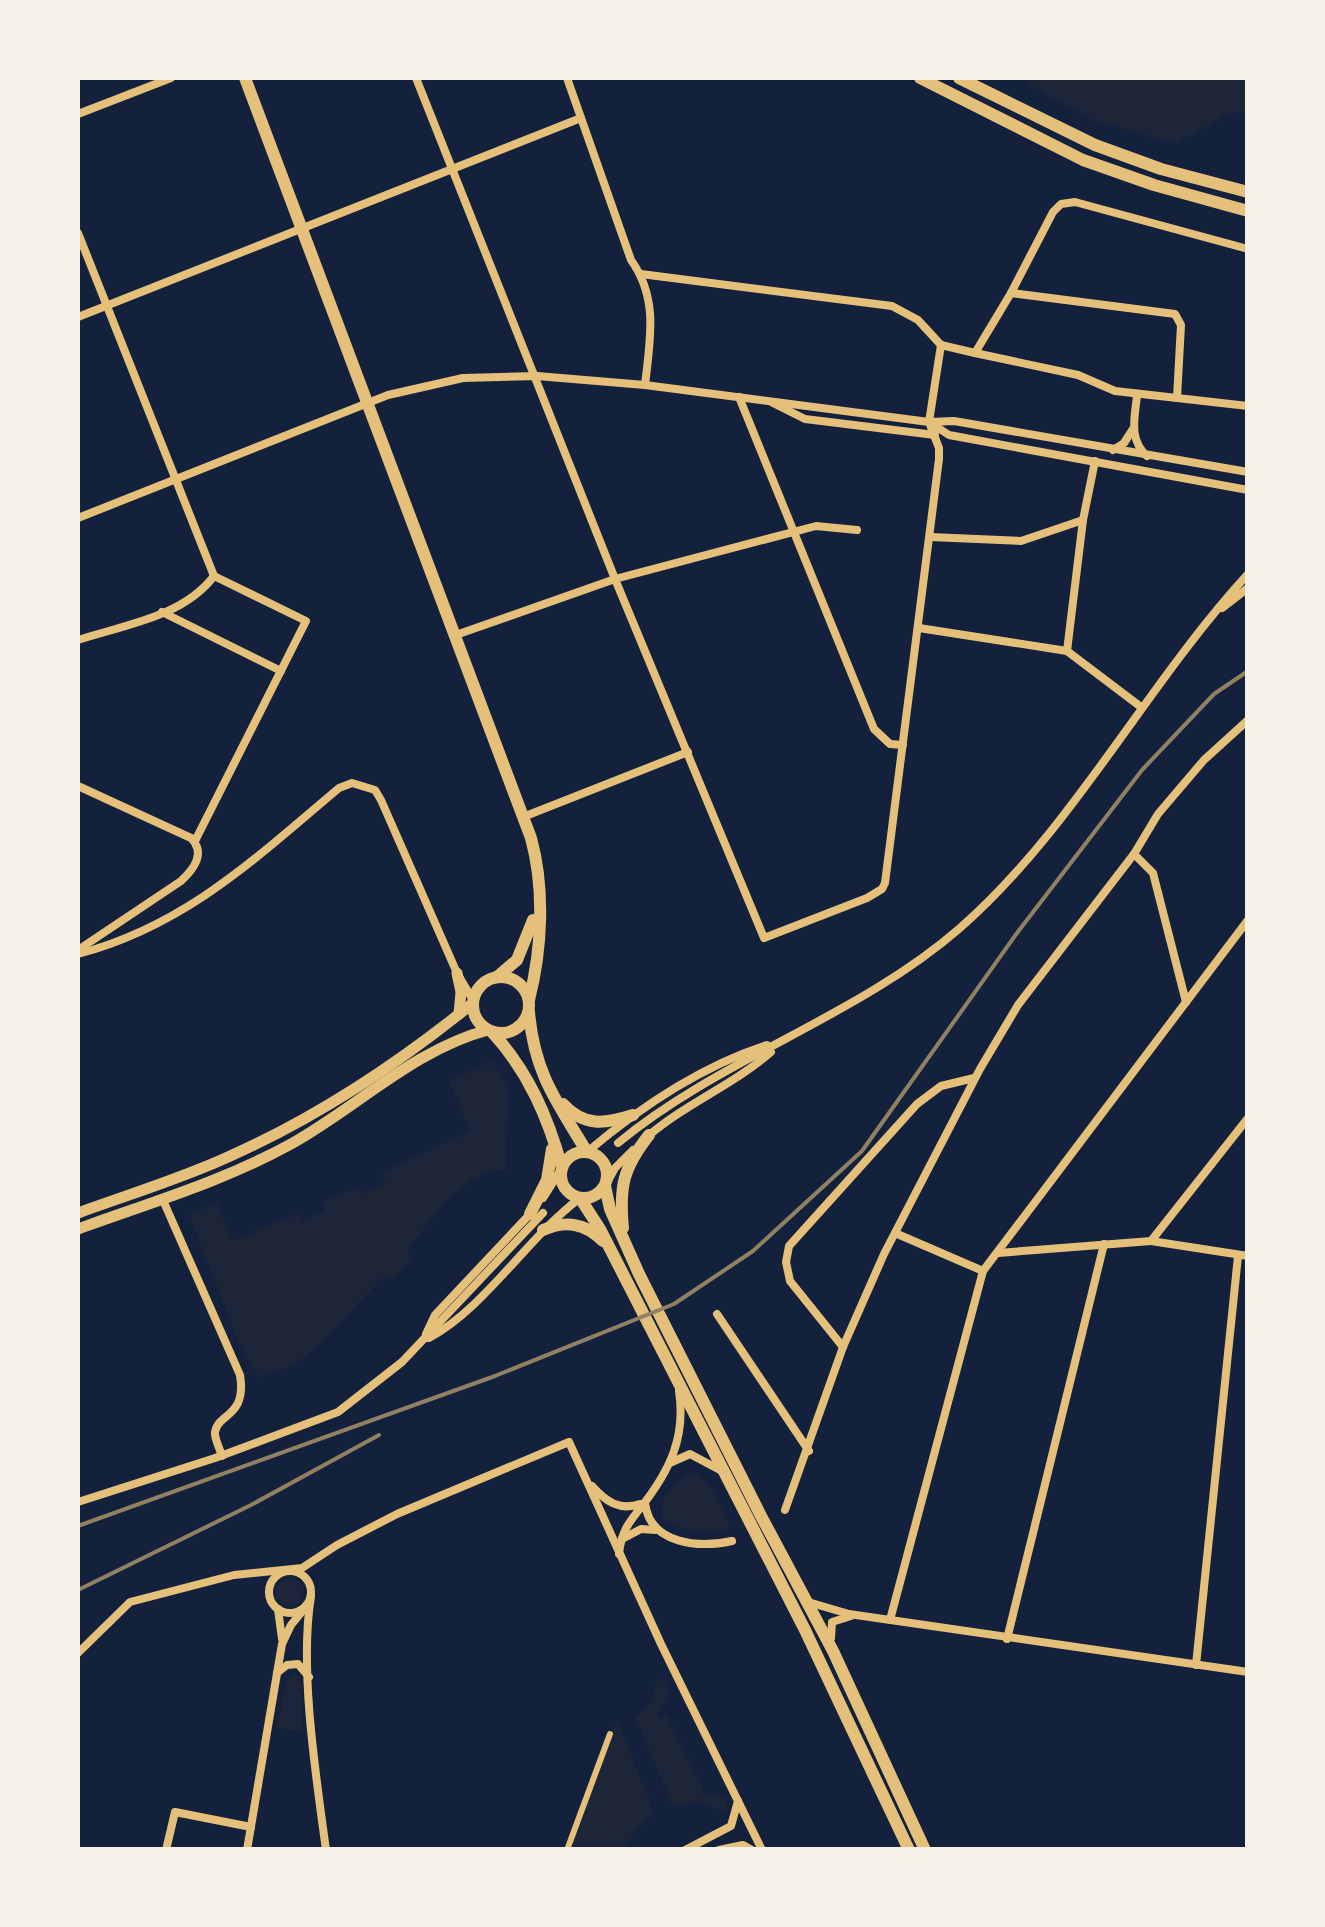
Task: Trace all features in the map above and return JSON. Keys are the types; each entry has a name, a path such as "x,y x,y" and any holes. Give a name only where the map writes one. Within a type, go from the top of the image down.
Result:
{"main road":[{"path":"78,1229 220,1178 291,1144 447,1044 490,1031 516,1029 528,1005 540,898 536,859 245,78"},
{"path":"920,78 1083,160 1248,211"},
{"path":"959,78 1095,145 1162,169 1248,192"},
{"path":"78,1213 222,1160 284,1130 428,1038 473,1001 481,985 517,960 540,898"},
{"path":"457,973 461,992 458,1014"},
{"path":"497,977 514,980 526,992 532,1046 550,1090 587,1152 605,1164 610,1209 624,1241 909,1850"},
{"path":"473,1001 476,1018 522,1068 552,1132 566,1190 580,1198 608,1246 720,1470 755,1520"},
{"path":"550,1090 581,1119 604,1123 633,1116"},
{"path":"537,1214 551,1167 552,1132"},
{"path":"624,1241 623,1180 629,1161 649,1135"},
{"path":"562,1168 574,1154 587,1152"},
{"path":"580,1198 594,1196 605,1186"},
{"path":"542,1230 574,1224 596,1234 608,1246"},
{"path":"768,1544 808,1602 834,1651 925,1850"}],"street":[{"path":"78,114 171,78"},
{"path":"416,78 615,579 764,938 882,889 940,448 929,422 941,345"},
{"path":"566,78 651,305 645,385"},
{"path":"78,317 581,118"},
{"path":"975,353 1061,204 1075,202 1248,250"},
{"path":"78,233 214,576 306,621 193,839"},
{"path":"640,274 892,306 918,320 941,345 1078,375 1115,391 1248,406"},
{"path":"1011,294 1175,314 1182,325 1177,398"},
{"path":"78,518 367,404 413,388 464,378 537,376 645,385 929,422 954,421 1248,472"},
{"path":"1138,395 1133,429 1139,449 1146,456"},
{"path":"739,396 874,729 890,744 903,745"},
{"path":"765,400 806,418 936,436"},
{"path":"929,422 949,434 1248,490"},
{"path":"1112,450 1133,429"},
{"path":"940,448 949,434"},
{"path":"1068,651 1083,520 1095,461"},
{"path":"930,537 1021,541 1083,520"},
{"path":"453,636 615,579 816,526 857,530"},
{"path":"618,1143 649,1119 909,965 964,925 1038,845 1141,707 1248,574"},
{"path":"78,640 190,602 214,576"},
{"path":"1211,618 1248,588"},
{"path":"162,612 281,671"},
{"path":"918,628 1068,651 1141,707"},
{"path":"785,1510 843,1347 895,1233 975,1078 1018,1006 1134,854 1158,814 1204,760 1248,720"},
{"path":"523,817 688,752"},
{"path":"78,952 142,934 215,892 339,788 352,783 375,790 473,1001"},
{"path":"78,786 193,839 199,855 192,871 181,881 78,952"},
{"path":"1134,854 1154,873 1186,1002"},
{"path":"890,1620 983,1271 1248,920"},
{"path":"587,1152 633,1116 740,1054 785,1040"},
{"path":"605,1186 616,1168 649,1135 682,1110 750,1070 785,1040"},
{"path":"843,1347 790,1280 788,1246 917,1104 941,1086 975,1078"},
{"path":"1151,1242 1248,1118"},
{"path":"421,1343 436,1315 537,1214 562,1168"},
{"path":"162,1198 240,1374 239,1401 214,1434 222,1456"},
{"path":"78,1502 222,1456 338,1412 377,1384 421,1343 450,1327 542,1230 580,1198"},
{"path":"895,1233 983,1271"},
{"path":"998,1252 1151,1242 1243,1256 1196,1665"},
{"path":"1007,1638 1104,1244"},
{"path":"717,1314 809,1451"},
{"path":"619,1554 630,1518 672,1462 682,1424 678,1386"},
{"path":"270,1591 274,1578 302,1568 397,1514 565,1443 572,1445 619,1554 762,1850"},
{"path":"672,1462 690,1454 720,1470"},
{"path":"587,1480 603,1498 619,1506 630,1508 644,1503"},
{"path":"644,1503 648,1518 660,1531"},
{"path":"621,1539 641,1529 698,1544 732,1541"},
{"path":"247,1850 282,1644 311,1593 322,1556"},
{"path":"246,1573 259,1578 270,1591 278,1609 282,1644"},
{"path":"78,1653 130,1602 246,1573 299,1573 311,1593 309,1677 316,1780 326,1850"},
{"path":"808,1602 855,1615 1248,1672"},
{"path":"278,1609 291,1613 304,1608"},
{"path":"834,1651 832,1622 855,1615"},
{"path":"290,1625 299,1619 308,1630"},
{"path":"277,1673 287,1665 298,1664 309,1677"},
{"path":"567,1850 610,1734"},
{"path":"731,1826 738,1796"},
{"path":"166,1850 176,1812 251,1827"},
{"path":"686,1850 731,1826 740,1824 754,1830"},
{"path":"719,1850 743,1845 752,1850"}],"shaded area":[{"path":"1030,78 1247,78 1247,110 1229,113 1176,144 1093,120 1028,84"},
{"path":"492,1061 509,1091 506,1169 476,1178 450,1197 408,1249 411,1259 393,1279 385,1275 319,1345 294,1365 258,1377 239,1344 189,1214 217,1203 233,1241 299,1213 303,1220 325,1211 322,1202 358,1187 361,1194 386,1182 382,1173 470,1131 449,1081"},
{"path":"693,1472 720,1502 729,1526 724,1531 690,1531 663,1519 665,1497 680,1479"},
{"path":"290,1578 300,1582 304,1592 300,1602 290,1606 280,1602 276,1592 280,1582"},
{"path":"293,1674 301,1681 301,1731 277,1728 287,1680"},
{"path":"657,1679 665,1683 669,1692 657,1717 661,1719 665,1713 702,1787 700,1793 726,1798 728,1809 723,1812 701,1803 672,1805 636,1718 652,1702"},
{"path":"616,1722 654,1813 636,1829 625,1849 576,1849 573,1844"}],"railway":[{"path":"78,1526 495,1376 674,1304 753,1251 862,1151 1017,933 1142,770 1214,694 1248,671"},
{"path":"78,1590 251,1505 379,1435"}]}
